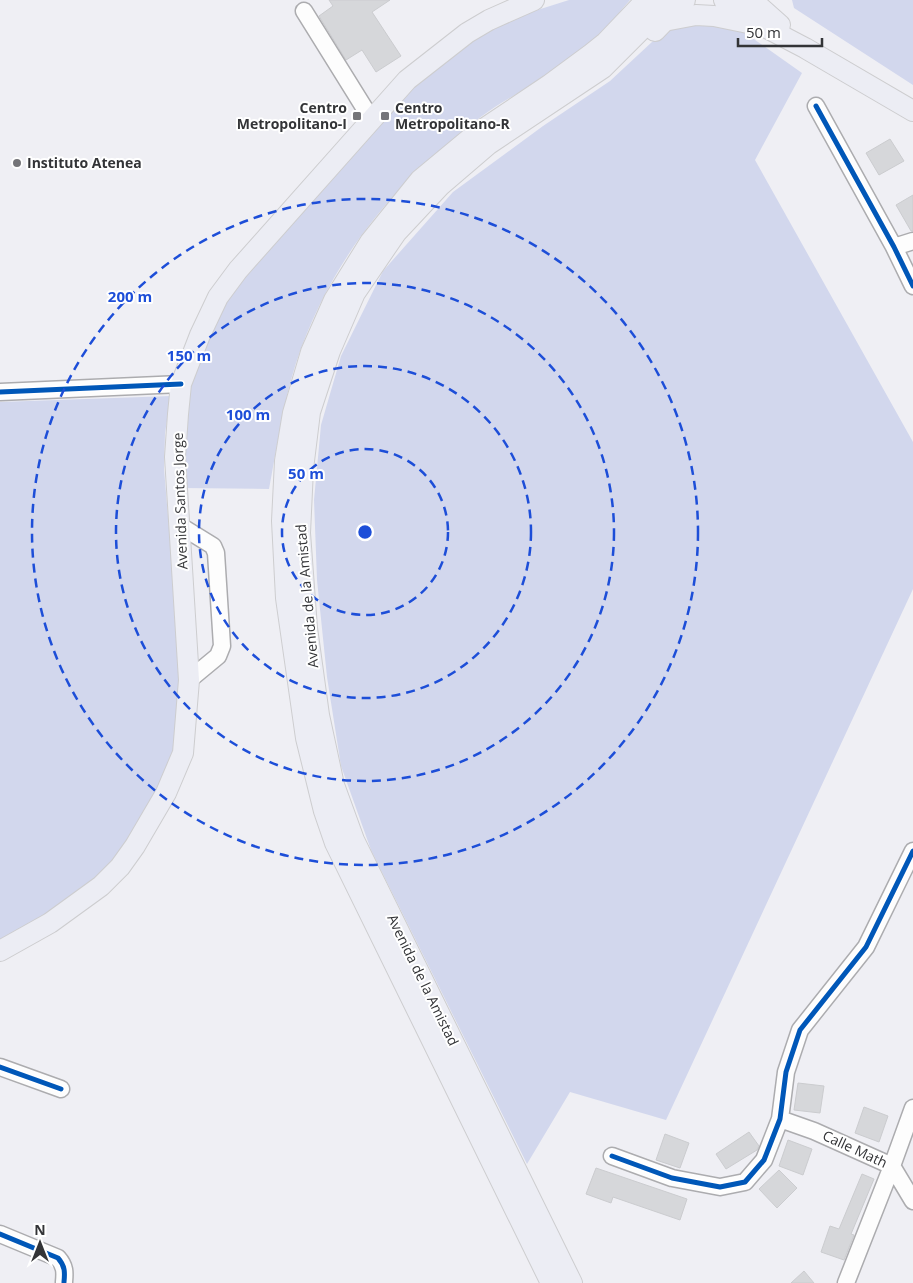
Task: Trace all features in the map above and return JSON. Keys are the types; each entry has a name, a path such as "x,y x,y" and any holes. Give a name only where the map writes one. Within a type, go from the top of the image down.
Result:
{"main road":[{"name":"Avenida Santos Jorge","path":"0,951 50,922 101,886 125,860 166,793 183,753 189,680 175,457 181,384 218,296 238,270 407,80 455,42 489,20 534,0"},
{"path":"659,6 685,0"},
{"path":"724,0 772,26 805,48 913,110"},
{"path":"752,0 772,26"},
{"path":"769,0 772,26"},
{"path":"659,6 696,15 714,16 772,26"},
{"name":"Avenida de la Amistad","path":"572,1283 354,840 332,776 319,715 307,628 300,533 303,469 310,412 330,351 355,293 396,233 440,186 489,144 603,68 635,36 659,6"},
{"name":"Avenida de la Amistad","path":"551,1283 334,842 324,811 306,738 286,598 282,521 285,461 293,413 311,352 334,300 370,242 420,180 473,136 549,85 606,42 659,6"}],"street":[{"path":"304,11 365,109 373,118"},
{"path":"816,106 894,247 913,286"},
{"path":"894,247 913,241"},
{"path":"0,392 181,384"},
{"path":"179,525 213,546 216,553 222,646 218,656 189,680"},
{"path":"612,1156 672,1178 720,1187 745,1182 764,1160 780,1119 786,1072 800,1030 866,947 913,850"},
{"path":"0,1068 61,1089"},
{"path":"846,1283 913,1108"},
{"name":"Calle Math","path":"780,1119 814,1131 892,1166 913,1201"},
{"path":"0,1234 58,1258 63,1263 65,1270 64,1282"}],"shaded area":[{"path":"569,0 630,0 598,37 570,61 491,109 450,141 394,195 347,256 310,325 296,363 287,394 269,489 183,488 184,416 198,354 238,278 425,73 477,37 509,19"},
{"path":"792,0 913,0 913,85 794,8"},
{"path":"712,22 741,30 802,73 755,160 913,442 913,589 666,1120 570,1092 527,1164 371,850 341,766 327,677 317,580 314,500 321,425 341,356 383,271 453,192 543,126 610,81 667,28"},
{"path":"171,396 165,433 164,469 182,682 174,754 125,854 66,906 0,943 0,402"}],"building":[{"path":"329,0 390,0 372,12 401,56 376,72 362,50 346,60 319,16 333,6"},
{"path":"890,139 904,161 879,175 866,153"},
{"path":"913,195 913,231 911,231 896,205"},
{"path":"798,1083 824,1086 820,1113 794,1110"},
{"path":"864,1107 888,1116 879,1142 855,1133"},
{"path":"749,1132 759,1146 757,1150 726,1169 716,1154"},
{"path":"665,1134 689,1143 680,1168 656,1160"},
{"path":"788,1140 812,1149 803,1175 779,1166"},
{"path":"596,1168 687,1199 680,1220 613,1197 611,1203 586,1194"},
{"path":"779,1170 797,1188 777,1208 759,1189"},
{"path":"862,1174 874,1179 851,1234 854,1235 844,1260 821,1252 830,1226 839,1229"},
{"path":"804,1271 814,1283 791,1283"}],"cycle path":[{"path":"816,106 894,247 913,286"},
{"path":"0,392 181,384"},
{"path":"612,1156 672,1178 720,1187 745,1182 764,1160 780,1119 786,1072 800,1030 866,947 913,851"},
{"path":"0,1067 61,1089"},
{"path":"0,1234 58,1258 64,1269 64,1282"}],"place":[{"name":"Centro Metropolitano-I","path":"357,116"},
{"name":"Centro Metropolitano-R","path":"385,116"},
{"name":"Instituto Atenea","path":"17,163"}]}
